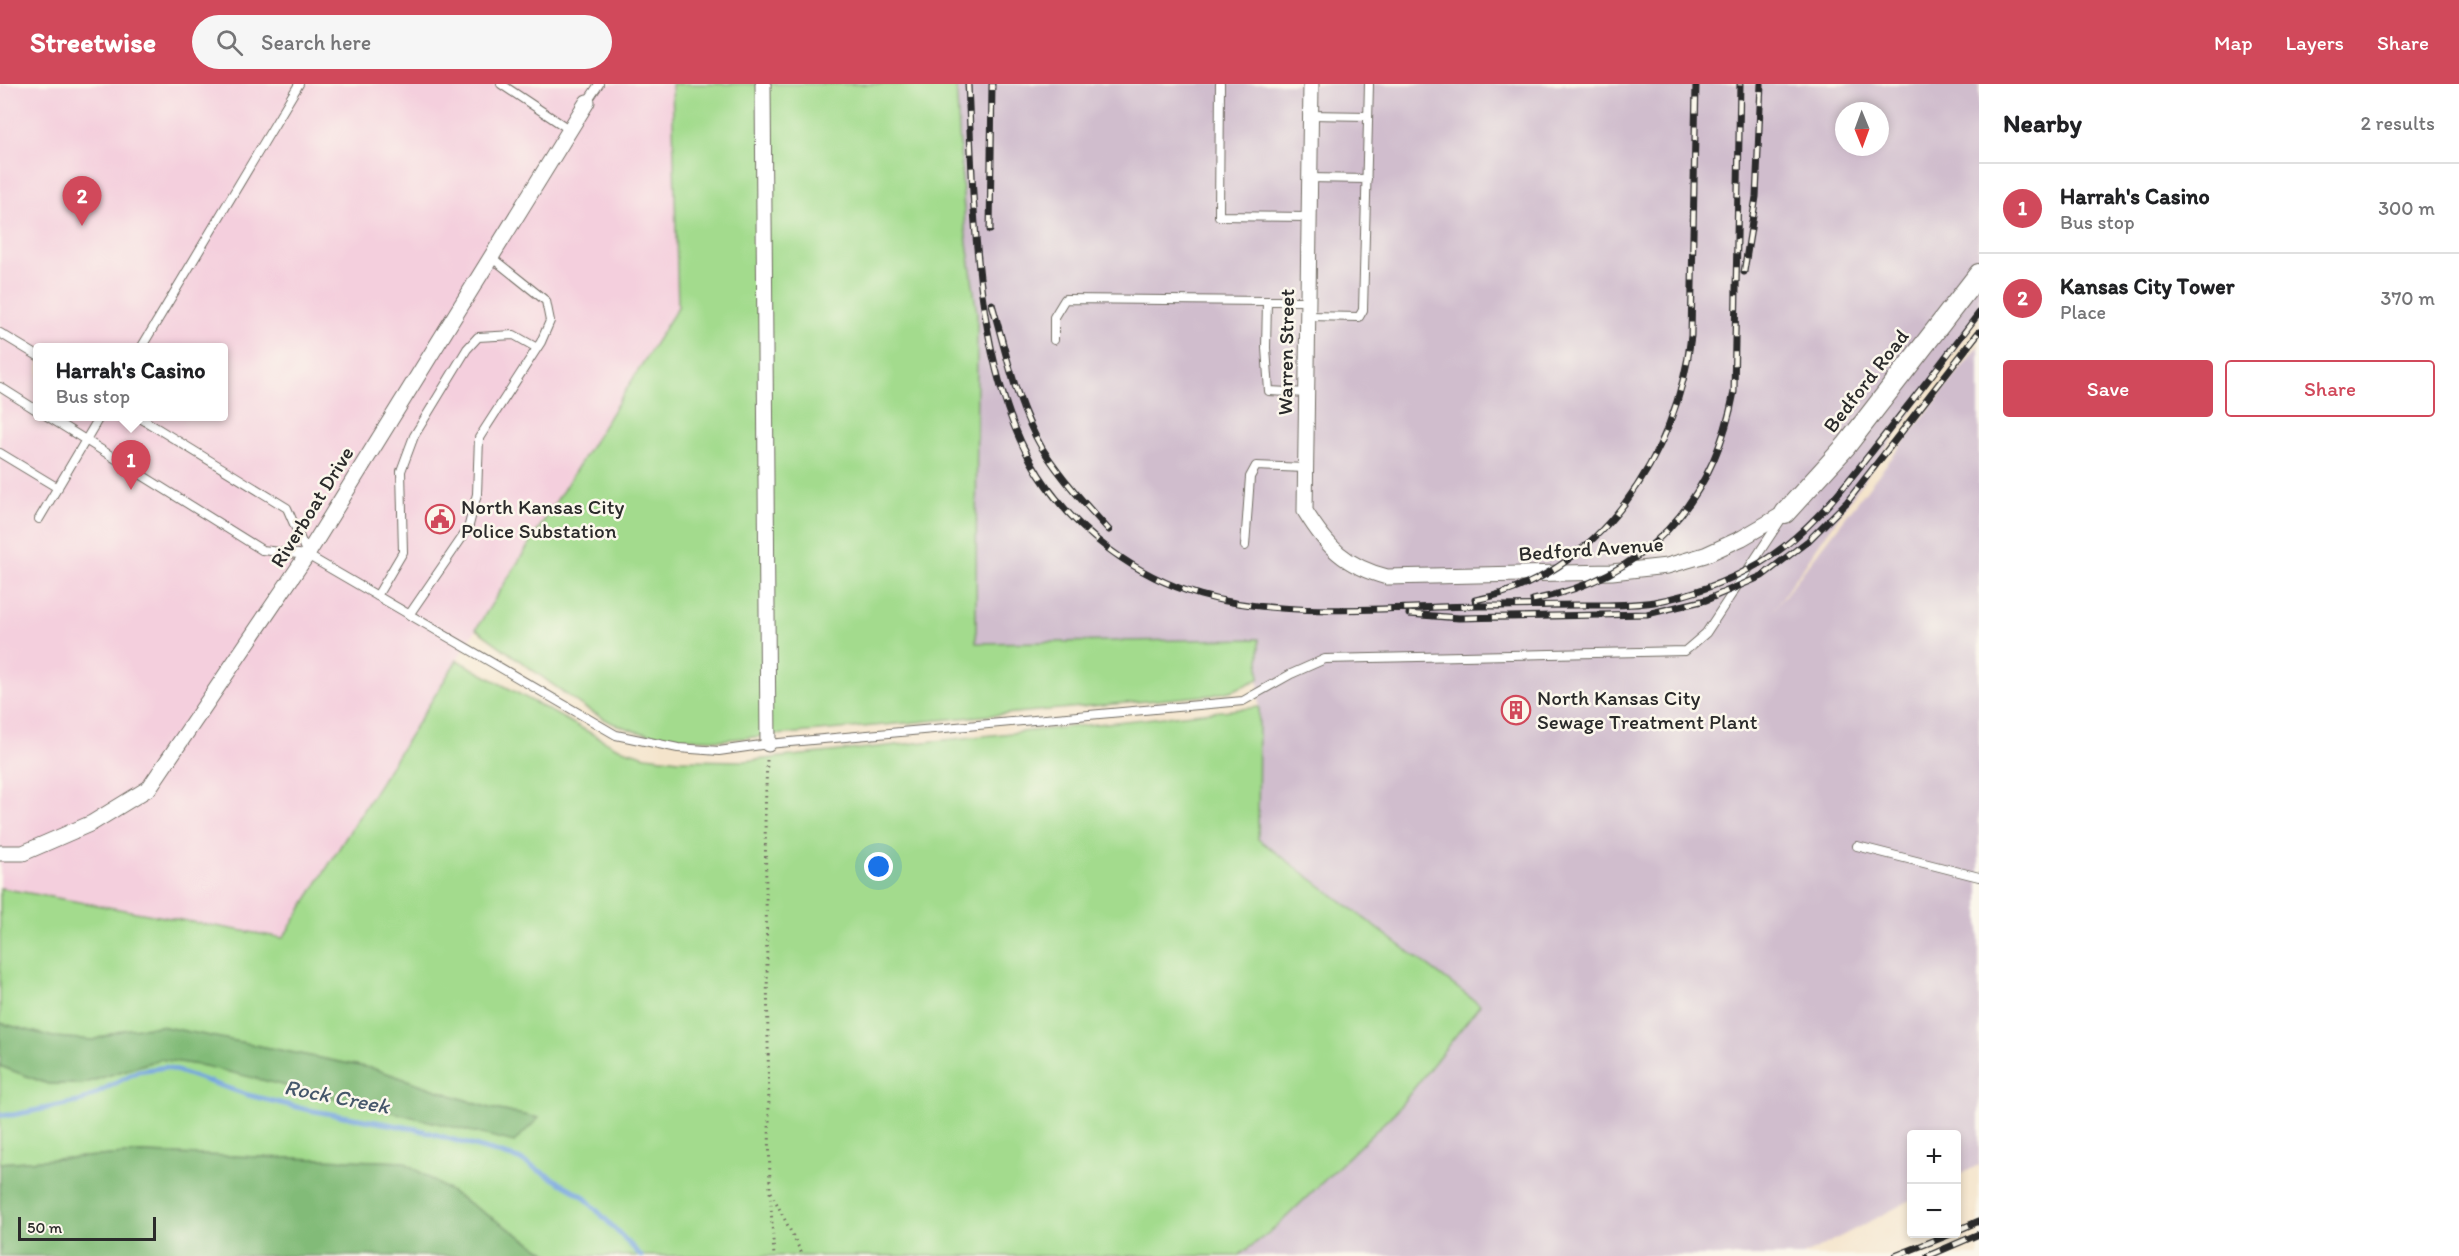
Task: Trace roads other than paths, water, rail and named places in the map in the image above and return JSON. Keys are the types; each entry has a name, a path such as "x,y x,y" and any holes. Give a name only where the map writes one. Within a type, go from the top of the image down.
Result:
{"street":[{"path":"763,84 768,744"},
{"name":"Warren Street","path":"1311,84 1305,511 1319,533 1336,553 1367,572 1388,577"},
{"name":"Riverboat Drive","path":"0,854 23,853 92,823 149,788 307,555 587,102"},
{"name":"Bedford Road","path":"1785,513 1846,446 1979,274"},
{"name":"Bedford Avenue","path":"1388,577 1612,572 1667,567 1705,555 1785,513"}],"lane":[{"path":"144,343 299,84"},
{"path":"501,84 570,130"},
{"path":"587,102 599,84"},
{"path":"1220,84 1219,216 1309,218"},
{"path":"1054,340 1054,317 1065,299 1267,301 1359,317 1363,310 1369,84"},
{"path":"1310,115 1368,116"},
{"path":"1310,178 1367,179"},
{"path":"409,615 468,529 477,494 479,438 537,348 550,321 546,301 491,258"},
{"path":"1267,301 1266,348 1269,391 1306,393"},
{"path":"0,333 33,353"},
{"path":"377,596 403,552 401,471 414,436 467,349 478,337 514,335 537,348"},
{"path":"0,387 33,408"},
{"path":"54,421 262,550 307,555 616,735 678,748 719,751 768,744 1242,701 1291,674 1325,659 1685,651 1706,633 1785,513"},
{"path":"39,519 98,421"},
{"path":"144,421 287,508 307,555"},
{"path":"0,453 58,488"},
{"path":"1245,546 1250,477 1256,466 1305,468"},
{"path":"1857,846 1979,877"}],"waterway":[{"name":"Rock Creek","path":"0,1115 13,1115 82,1101 138,1071 166,1067 248,1095 309,1110 416,1129 519,1159 583,1196 641,1256"}],"railway":[{"path":"968,84 972,181 981,286 989,338 1001,387 1017,434 1039,475 1054,496 1089,533 1130,564 1176,587 1200,595 1267,607 1339,610 1626,605 1682,596 1709,587 1760,563 1810,524 1851,478 1979,313"},
{"path":"990,230 992,84"},
{"path":"1475,600 1519,587 1559,566 1594,538 1624,504 1649,466 1669,424 1683,380 1691,336 1696,84"},
{"path":"1533,600 1573,589 1609,574 1641,554 1668,529 1691,501 1710,469 1724,432 1734,392 1740,84"},
{"path":"1744,272 1756,197 1761,84"},
{"path":"992,304 1013,378 1033,431 1057,470 1109,530"},
{"path":"1409,614 1459,618 1647,614 1706,600 1762,576 1808,541 1847,502 1979,332"},
{"path":"1961,1229 1979,1221"},
{"path":"1928,1256 1979,1234"},
{"path":"1895,1256 1941,1238"}],"place":[{"name":"Kansas City Tower","path":"82,226"},
{"name":"Harrah's Casino","path":"131,490"},
{"name":"North Kansas City Police Substation","path":"440,519"},
{"name":"North Kansas City Sewage Treatment Plant","path":"1516,710"}]}
